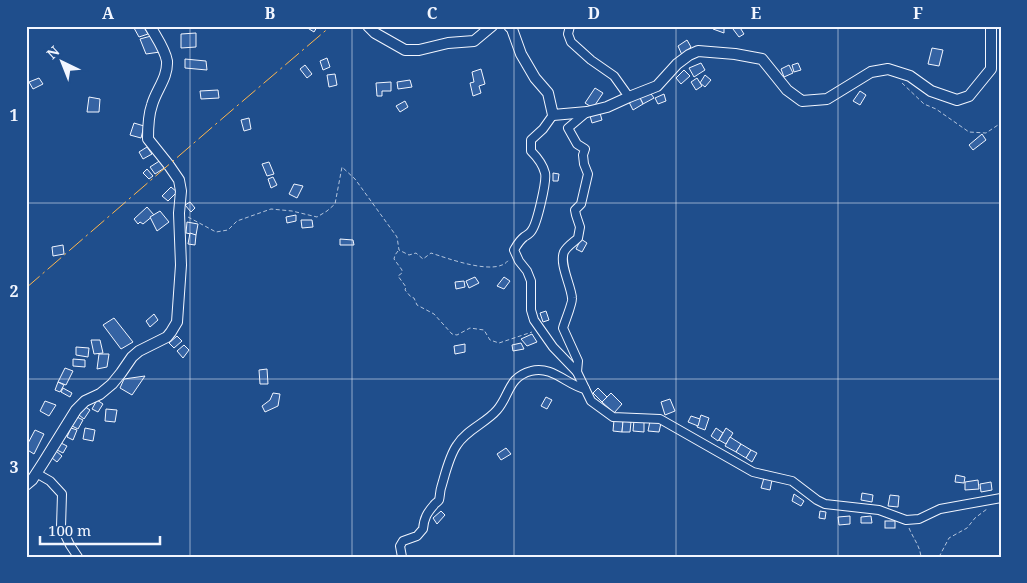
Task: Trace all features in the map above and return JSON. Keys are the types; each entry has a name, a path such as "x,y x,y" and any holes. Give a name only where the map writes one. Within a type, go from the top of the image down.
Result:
{"main road":[{"path":"26,485 32,480 76,410 85,401 100,394 112,384 132,357 139,351 167,337 177,322 180,284 178,213 181,192 179,180 148,139 152,104 163,82 167,63 164,52 150,26"},
{"path":"368,26 375,33 405,50 419,50 448,43 474,41 492,26"},
{"path":"509,26 512,29 521,54 535,78 548,93 553,114 587,112 607,107 657,86 677,64 698,51 735,54 762,59 787,90 802,102 827,99 871,72 888,69 910,76 931,91 957,100 969,96 991,69 991,26"}],"street":[{"path":"570,26 568,34 571,42 591,60 614,76 629,97"},
{"path":"576,372 578,360 563,328 573,300 563,260 564,252 578,238 580,227 575,210 582,204 588,174 584,164 583,155 585,149 577,144 568,128 587,112"},
{"path":"553,114 543,129 531,140 531,151 536,156 545,174 544,189 534,228 514,250 532,281 531,310 534,320 553,347 576,372 591,401 613,418 660,418 752,472 792,481 825,504 879,510 906,520 919,519 940,509 1001,498"},
{"path":"402,557 400,546 403,541 417,536 423,529 426,514 439,500 440,490 457,443 499,408 512,383 524,373 544,370 585,389"},
{"path":"36,472 50,481 62,494 62,527 70,546 78,557"}],"path":[{"path":"900,81 904,87 924,104 936,109 969,132 986,133 1001,123"},
{"path":"178,213 198,221 216,232 228,230 238,221 271,209 292,211 318,217 335,204 342,167 355,179 397,237 398,250 394,259 402,270 402,273 398,276 406,287 405,290 414,298 417,305 434,314 452,334 457,335 470,328 484,330 490,340 499,343 535,330"},
{"path":"398,250 409,255 416,253 423,258 431,253 473,265 493,268 508,263 514,250"},
{"path":"939,557 949,538 967,528 975,518 989,508"},
{"path":"906,520 911,534 920,549 921,557"}],"building":[{"path":"143,26 148,34 139,37 134,28"},
{"path":"306,26 316,26 317,27 314,32"},
{"path":"714,26 724,28 724,33 713,29"},
{"path":"739,26 744,34 739,37 733,29"},
{"path":"196,33 196,47 181,48 181,34"},
{"path":"151,36 160,52 146,54 140,39"},
{"path":"687,40 691,47 682,55 678,46"},
{"path":"932,48 943,50 939,66 928,64"},
{"path":"327,58 330,67 323,70 320,61"},
{"path":"185,59 206,61 207,70 185,68"},
{"path":"701,63 705,70 694,77 689,68"},
{"path":"798,63 801,70 794,72 792,65"},
{"path":"305,65 312,74 307,78 300,69"},
{"path":"789,65 793,73 784,77 781,69"},
{"path":"481,69 485,84 479,86 481,93 473,96 470,83 474,82 472,72"},
{"path":"684,70 690,76 681,84 676,78"},
{"path":"335,74 337,85 329,87 327,75"},
{"path":"705,75 711,80 705,87 700,83"},
{"path":"39,78 43,84 33,89 29,82"},
{"path":"697,78 702,86 696,90 691,82"},
{"path":"410,80 412,87 398,89 397,82"},
{"path":"391,82 391,91 382,91 382,96 377,96 376,83"},
{"path":"595,88 603,93 593,108 585,103"},
{"path":"218,90 219,98 201,99 200,91"},
{"path":"649,91 654,98 643,104 639,96"},
{"path":"860,91 866,95 860,105 853,101"},
{"path":"664,94 666,101 658,104 655,98"},
{"path":"639,96 643,104 633,110 629,102"},
{"path":"89,97 100,99 99,112 87,112"},
{"path":"405,101 408,107 400,112 396,106"},
{"path":"600,113 602,120 592,123 590,116"},
{"path":"249,118 251,129 244,131 241,120"},
{"path":"134,123 144,126 141,138 130,135"},
{"path":"982,134 986,140 973,150 969,145"},
{"path":"147,147 152,154 143,159 139,152"},
{"path":"161,160 166,167 155,174 150,167"},
{"path":"269,162 274,174 267,176 262,164"},
{"path":"147,169 153,176 149,179 143,173"},
{"path":"553,173 559,174 558,181 553,181"},
{"path":"273,177 277,185 271,188 268,179"},
{"path":"294,184 303,186 297,198 289,194"},
{"path":"171,187 177,192 168,201 162,196"},
{"path":"190,202 195,208 191,212 185,205"},
{"path":"147,207 154,215 143,224 140,222 138,224 134,219"},
{"path":"160,211 169,222 157,231 150,217"},
{"path":"296,215 296,221 287,223 286,217"},
{"path":"301,220 312,220 313,227 302,228"},
{"path":"187,222 198,224 196,235 186,233"},
{"path":"190,233 196,235 195,245 188,244"},
{"path":"340,239 353,240 354,245 340,245"},
{"path":"581,239 587,243 582,252 576,249"},
{"path":"63,245 64,254 53,256 52,247"},
{"path":"475,277 479,283 469,288 466,281"},
{"path":"504,277 510,281 504,289 497,286"},
{"path":"464,281 465,287 456,289 455,282"},
{"path":"546,311 549,320 543,322 540,313"},
{"path":"154,314 158,320 150,327 146,321"},
{"path":"114,318 133,342 121,349 103,325"},
{"path":"532,334 537,342 527,346 521,339"},
{"path":"177,336 182,341 174,348 169,343"},
{"path":"91,340 100,340 103,353 94,354"},
{"path":"521,343 524,349 513,351 512,345"},
{"path":"465,344 465,352 455,354 454,346"},
{"path":"184,345 189,350 183,358 177,351"},
{"path":"76,347 89,348 88,357 76,355"},
{"path":"99,354 109,354 107,367 97,369"},
{"path":"73,359 85,360 85,367 73,366"},
{"path":"65,368 73,371 66,385 58,382"},
{"path":"267,369 268,384 260,384 259,370"},
{"path":"145,376 132,395 120,388 124,379"},
{"path":"58,382 64,385 60,392 55,390"},
{"path":"63,388 72,393 70,397 61,392"},
{"path":"598,388 607,397 602,402 593,393"},
{"path":"273,393 280,394 278,406 265,412 262,406 270,400"},
{"path":"611,393 622,404 614,413 602,402"},
{"path":"546,397 552,400 547,409 541,406"},
{"path":"670,399 675,411 665,415 661,402"},
{"path":"97,400 103,404 98,412 92,409"},
{"path":"45,401 56,405 49,416 40,411"},
{"path":"84,406 90,410 84,419 79,415"},
{"path":"106,409 117,410 115,422 105,421"},
{"path":"701,415 709,418 705,430 697,427"},
{"path":"691,416 700,419 698,426 688,422"},
{"path":"77,417 83,420 78,429 72,426"},
{"path":"614,420 623,421 622,432 613,431"},
{"path":"634,420 644,420 644,432 633,431"},
{"path":"623,421 631,422 630,432 622,432"},
{"path":"650,421 661,423 659,432 648,431"},
{"path":"71,428 77,430 73,440 67,437"},
{"path":"85,428 95,430 93,441 83,439"},
{"path":"716,428 723,433 718,441 711,436"},
{"path":"726,428 733,433 726,444 719,440"},
{"path":"35,430 44,434 34,454 26,449 26,447"},
{"path":"730,437 741,444 736,452 725,446"},
{"path":"61,443 67,446 63,453 57,450"},
{"path":"741,444 751,450 746,458 736,452"},
{"path":"506,448 511,454 501,460 497,454"},
{"path":"751,450 757,453 752,462 746,458"},
{"path":"56,451 62,456 57,462 52,458"},
{"path":"956,475 965,477 964,483 955,482"},
{"path":"764,478 772,480 770,490 761,488"},
{"path":"978,480 979,489 965,490 965,482"},
{"path":"991,482 992,490 981,492 980,484"},
{"path":"862,493 873,495 872,502 861,500"},
{"path":"794,494 804,501 801,506 792,501"},
{"path":"890,495 899,496 898,507 888,506"},
{"path":"441,511 445,515 437,524 433,518"},
{"path":"820,511 826,512 825,519 819,518"},
{"path":"850,516 850,524 839,525 838,517"},
{"path":"871,516 872,523 861,523 861,517"},
{"path":"885,521 895,521 895,528 885,528"}],"power":[{"path":"26,288 331,26"}]}
